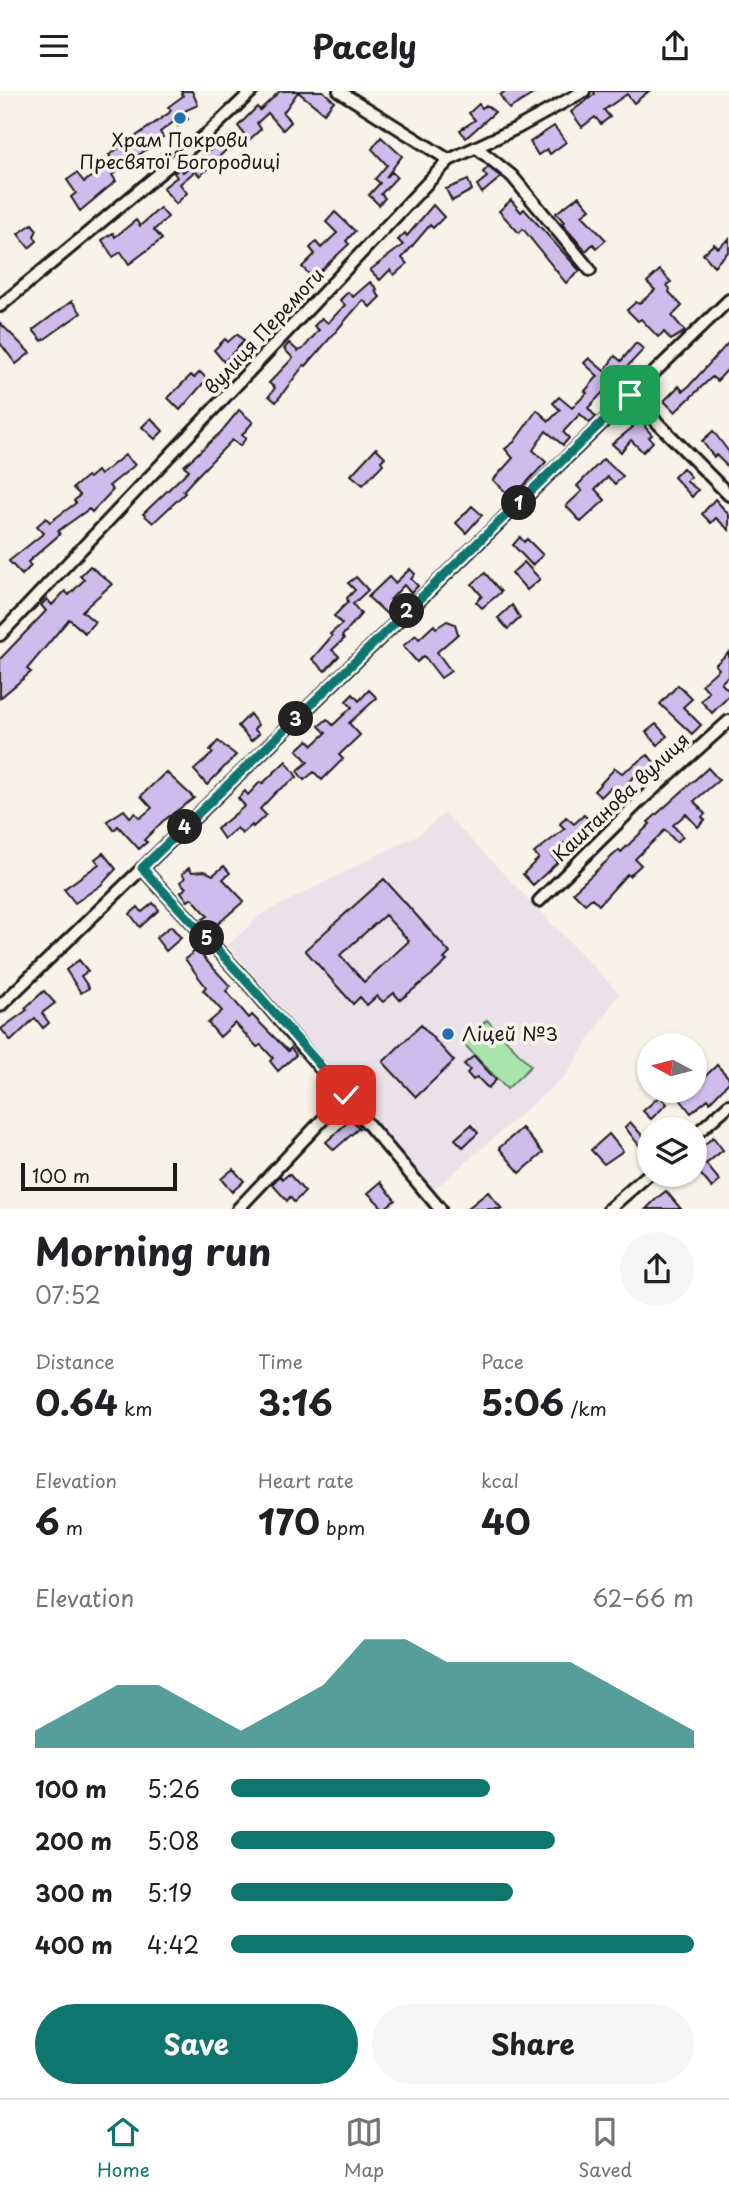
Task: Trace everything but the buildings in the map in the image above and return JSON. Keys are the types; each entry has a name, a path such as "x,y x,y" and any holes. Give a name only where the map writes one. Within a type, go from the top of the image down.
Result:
{"street":[{"path":"0,306 208,133 251,91"},
{"path":"339,91 449,160"},
{"name":"вулиця Перемоги","path":"0,635 449,160 584,91"},
{"path":"477,148 512,176 590,270"},
{"path":"0,1006 729,300"},
{"path":"630,395 729,495"},
{"name":"Каштанова вулиця","path":"539,901 639,801 729,721"},
{"path":"142,868 346,1095 440,1209"},
{"path":"238,1209 346,1095"},
{"path":"707,1124 729,1105"},
{"path":"609,1209 637,1184"}],"shaded area":[{"name":"Ліцей №3","path":"445,813 619,993 567,1074 434,1190 228,945 262,914 419,834"}],"green space":[{"path":"487,1020 531,1066 507,1089 463,1043"}],"place":[{"name":"Храм Покрови Пресвятої Богородиці","path":"180,118"},
{"name":"Ліцей №3","path":"448,1034"}],"route":[{"path":"346,1095 142,868 630,395"}]}
